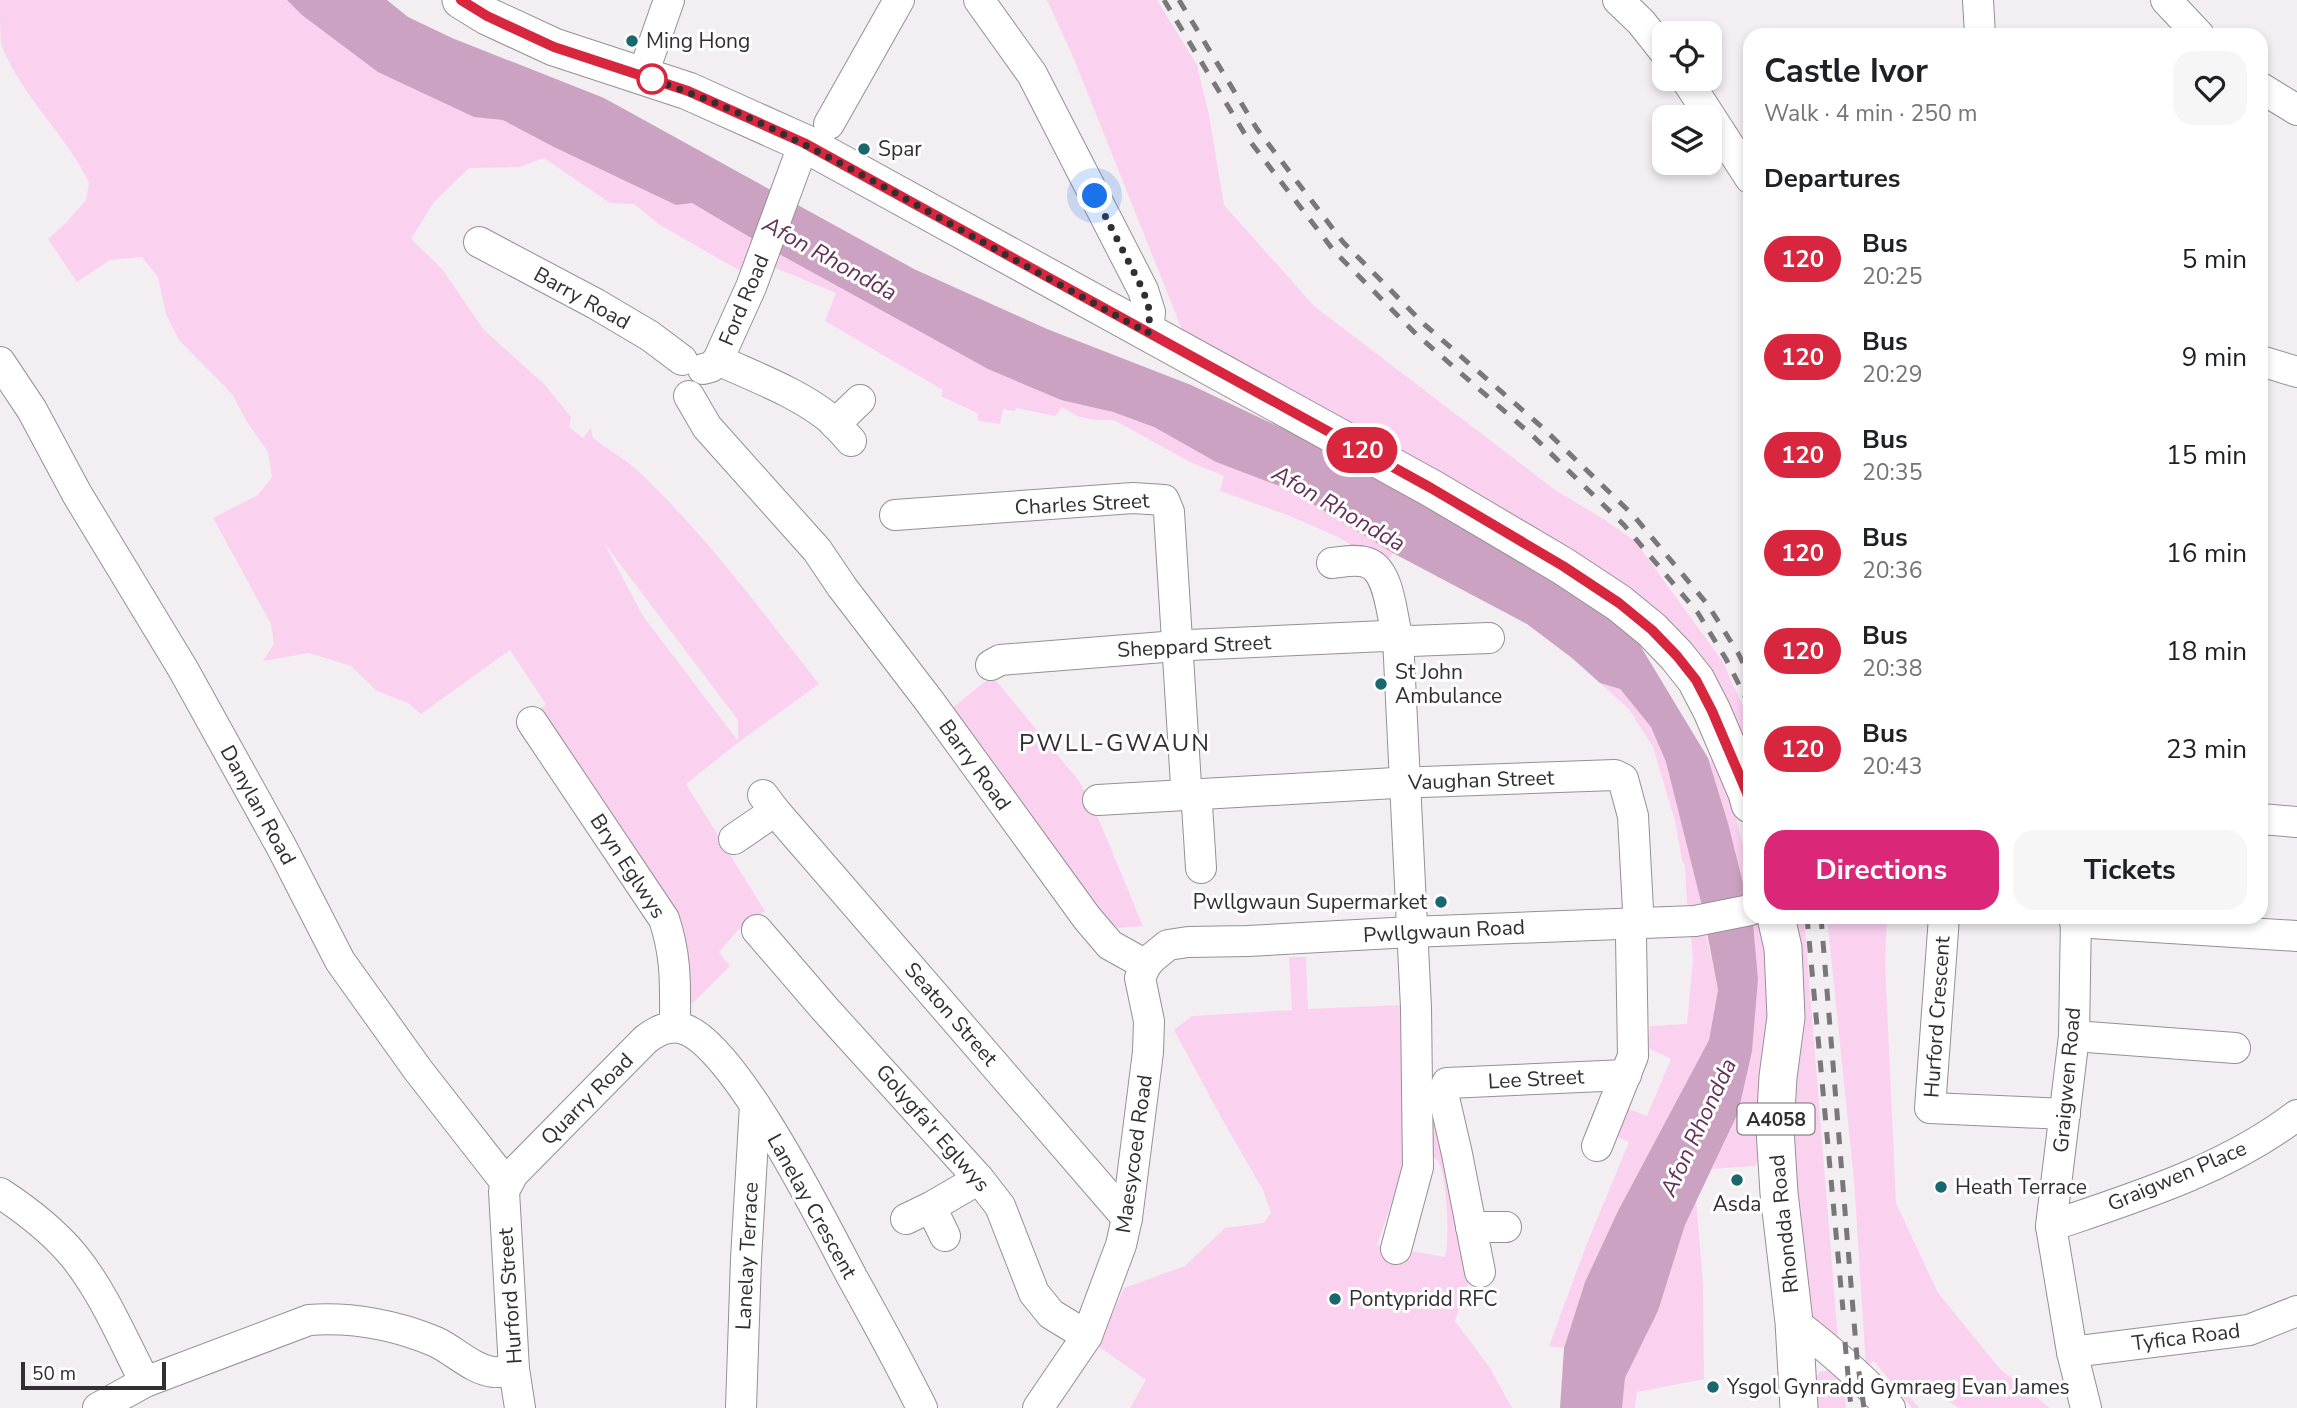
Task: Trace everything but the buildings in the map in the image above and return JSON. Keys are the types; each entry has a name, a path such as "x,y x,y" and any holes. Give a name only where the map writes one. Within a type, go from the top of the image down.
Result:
{"main road":[{"path":"461,0 487,16 554,47 817,134 1148,333 1431,488 1563,566 1619,603 1652,630 1696,680 1743,784"},
{"name":"Rhondda Road","path":"1778,924 1783,948 1786,1017 1775,1129 1799,1392"}],"street":[{"path":"649,57 669,0"},
{"name":"Ford Road","path":"701,363 761,261 785,196 817,134 899,0"},
{"path":"979,0 1032,74 1137,278 1150,312 1148,333"},
{"path":"1618,0 1652,36"},
{"path":"1978,0 1980,28"},
{"path":"2166,0 2192,28"},
{"path":"1694,91 1743,167"},
{"path":"2268,92 2297,110"},
{"name":"Barry Road","path":"479,242 701,363 790,394 815,408 843,433 860,400"},
{"name":"Danylan Road","path":"0,362 32,410 77,494 206,711 341,961 418,1070 507,1184"},
{"name":"Barry Road","path":"701,363 671,366 668,380 673,389 689,396 707,427 817,550 1087,918 1110,945 1146,965"},
{"path":"2268,363 2297,372"},
{"name":"Charles Street","path":"895,515 1133,498 1164,500 1169,512 1178,646"},
{"path":"1332,562 1368,562 1376,569 1390,593 1392,621 1398,638 1418,1057 1418,1167 1396,1249"},
{"name":"Sheppard Street","path":"992,665 1011,658 1178,646 1385,636 1411,641 1489,638"},
{"path":"1178,646 1186,785 1197,806 1201,868"},
{"name":"Bryn Eglwys","path":"532,722 664,919 673,944 675,1027"},
{"name":"Vaughan Street","path":"1098,800 1405,783 1615,775 1623,779 1629,794 1636,845 1638,910 1635,923"},
{"name":"Seaton Street","path":"734,839 769,803 1126,1218"},
{"path":"2268,820 2297,822"},
{"name":"Pwllgwaun Road","path":"1146,965 1168,945 1188,942 1695,921 1743,911"},
{"path":"1597,1146 1633,1056 1630,937 1635,923"},
{"name":"Hurford Crescent","path":"1943,924 1930,1108 2065,1114"},
{"name":"Graigwen Road","path":"2076,924 2074,1036 2051,1226 2072,1352 2086,1408"},
{"path":"2131,924 2297,936"},
{"name":"Golygfa'r Eglwys","path":"757,930 979,1179 1000,1206 1034,1293 1051,1314 1087,1336"},
{"name":"Maesycoed Road","path":"1038,1408 1087,1336 1121,1245 1148,1052 1149,1021 1140,978 1146,965"},
{"name":"Quarry Road","path":"507,1184 522,1165 645,1040 654,1032 675,1027"},
{"name":"Lanelay Crescent","path":"675,1027 686,1029 709,1046 755,1105 802,1182 922,1408"},
{"path":"2074,1036 2235,1048"},
{"name":"Lee Street","path":"1471,1227 1443,1093 1447,1083 1626,1075"},
{"name":"Lanelay Terrace","path":"741,1408 755,1105"},
{"name":"Graigwen Place","path":"2051,1226 2143,1195 2215,1165 2275,1132 2297,1115"},
{"path":"945,1236 919,1213 979,1179"},
{"name":"Hurford Street","path":"507,1184 503,1203 514,1369 520,1408"},
{"path":"0,1193 41,1224 74,1255 103,1300 145,1382"},
{"path":"1480,1272 1471,1227 1506,1227"},
{"name":"Tyfica Road","path":"2072,1352 2249,1330 2297,1311"},
{"path":"98,1408 145,1382 309,1320 335,1318 406,1331 437,1343 476,1366 494,1372 514,1369"},
{"name":"Rhondda Road","path":"1794,1322 1835,1354 1890,1408"},
{"name":"Rhondda Road","path":"1799,1392 1824,1358 1835,1354"}],"shaded area":[{"path":"0,0 287,0 500,117 676,205 692,203 755,238 742,272 660,225 634,204 610,203 544,158 519,167 469,168 434,202 411,239 442,269 484,330 544,384 571,417 569,427 583,438 591,428 593,438 627,461 686,520 732,573 819,684 686,784 765,911 738,930 719,952 730,966 692,1004 681,960 539,711 546,704 510,650 421,714 408,703 377,691 351,666 309,653 263,661 274,644 271,624 213,518 258,495 272,477 268,452 232,394 179,340 166,314 158,277 142,257 110,260 77,282 48,239 86,200 89,183 9,63 1,44","holes":["604,543 738,720 738,741 643,616"]},
{"path":"1047,0 1157,0 1197,65 1209,115 1224,205 1314,306 1555,490 1635,541 1723,662 1743,706 1743,745 1700,667 1185,337 1074,59"},
{"path":"770,249 988,369 1061,400 1113,412 1154,427 1216,462 1290,489 1393,553 1385,565 1336,536 1220,491 1224,476 1190,462 1114,420 1094,420 1077,416 1062,407 1055,416 1016,408 1015,411 1003,409 1000,424 979,421 977,413 941,396 943,390 825,321 836,293 776,268 763,270"},
{"path":"992,676 1079,781 1096,813 1143,926 1112,926 950,710"},
{"path":"1600,683 1619,689 1651,727 1666,762 1702,906 1693,907 1687,904 1685,866 1653,747 1629,709"},
{"path":"1708,758 1719,766 1732,803 1743,846 1743,884"},
{"path":"1753,924 1761,926 1771,978 1761,1154 1755,1166 1712,1169 1738,1113 1758,979"},
{"path":"1790,924 1805,924 1838,1340 1817,1327 1808,1305 1789,1098"},
{"path":"1828,924 1887,924 1885,962 1896,1203 1938,1293 2001,1370 2050,1408 1959,1408 1920,1382 1906,1392 1919,1408 1912,1408 1874,1361 1866,1367 1854,1180"},
{"path":"1706,934 1718,990 1709,1040 1618,1211 1585,1282 1564,1348 1549,1346 1629,1142 1613,1135 1624,1107 1647,1116 1671,1059 1648,1048 1650,1026 1687,1024 1693,960 1691,936"},
{"path":"1289,957 1306,957 1308,1009 1402,1005 1404,1167 1377,1245 1445,1257 1447,1223 1444,1180 1438,1161 1429,1153 1433,1096 1470,1277 1455,1321 1490,1368 1512,1408 1130,1408 1146,1380 1098,1346 1124,1288 1185,1266 1225,1228 1264,1223 1271,1213 1263,1190 1174,1030 1192,1016 1292,1010"},
{"path":"1696,1200 1703,1284 1704,1379 1637,1392 1635,1408 1622,1408 1625,1378 1658,1311 1685,1225"},
{"path":"1834,1369 1842,1372 1846,1408 1814,1408 1812,1383 1820,1372"}],"water":[{"name":"Afon Rhondda","path":"287,0 387,0 408,17 452,38 604,98 914,269 1047,329 1191,385 1326,449 1573,590 1632,632 1708,758 1743,883 1743,924 1753,924 1758,979 1752,1051 1738,1113 1685,1225 1658,1311 1625,1378 1622,1408 1560,1408 1564,1348 1585,1282 1618,1211 1709,1040 1718,990 1702,906 1666,762 1651,727 1620,689 1600,683 1527,624 1393,553 1290,490 1216,462 1154,427 1113,412 1061,400 988,369 692,203 676,205 503,120 474,117 378,72 302,15"}],"railway":[{"path":"1164,0 1246,136 1334,251 1416,334 1534,437 1624,525 1698,613 1743,692"},
{"path":"1179,0 1257,129 1343,242 1425,325 1543,428 1634,516 1708,605 1743,663"},
{"path":"1808,924 1843,1310"},
{"path":"1822,924 1857,1358 1864,1408"},
{"path":"1845,1342 1851,1408"}],"bus line":[{"name":"120","path":"461,0 487,16 554,47 688,91 804,143 1431,488 1563,566 1619,603 1652,630 1677,656 1696,680 1743,784"}],"place":[{"name":"Ming Hong","path":"632,41"},
{"name":"Spar","path":"864,149"},
{"name":"St John Ambulance","path":"1381,684"},
{"name":"Pwllgwaun Supermarket","path":"1441,902"},
{"name":"Asda","path":"1737,1180"},
{"name":"Heath Terrace","path":"1941,1187"},
{"name":"Pontypridd RFC","path":"1335,1299"},
{"name":"Ysgol Gynradd Gymraeg Evan James","path":"1713,1387"}],"district":[{"name":"PWLL-GWAUN","path":"1115,743"}],"route":[{"path":"652,79 642,76 730,108 804,143 1148,333 1150,312 1143,290 1095,196"}]}
